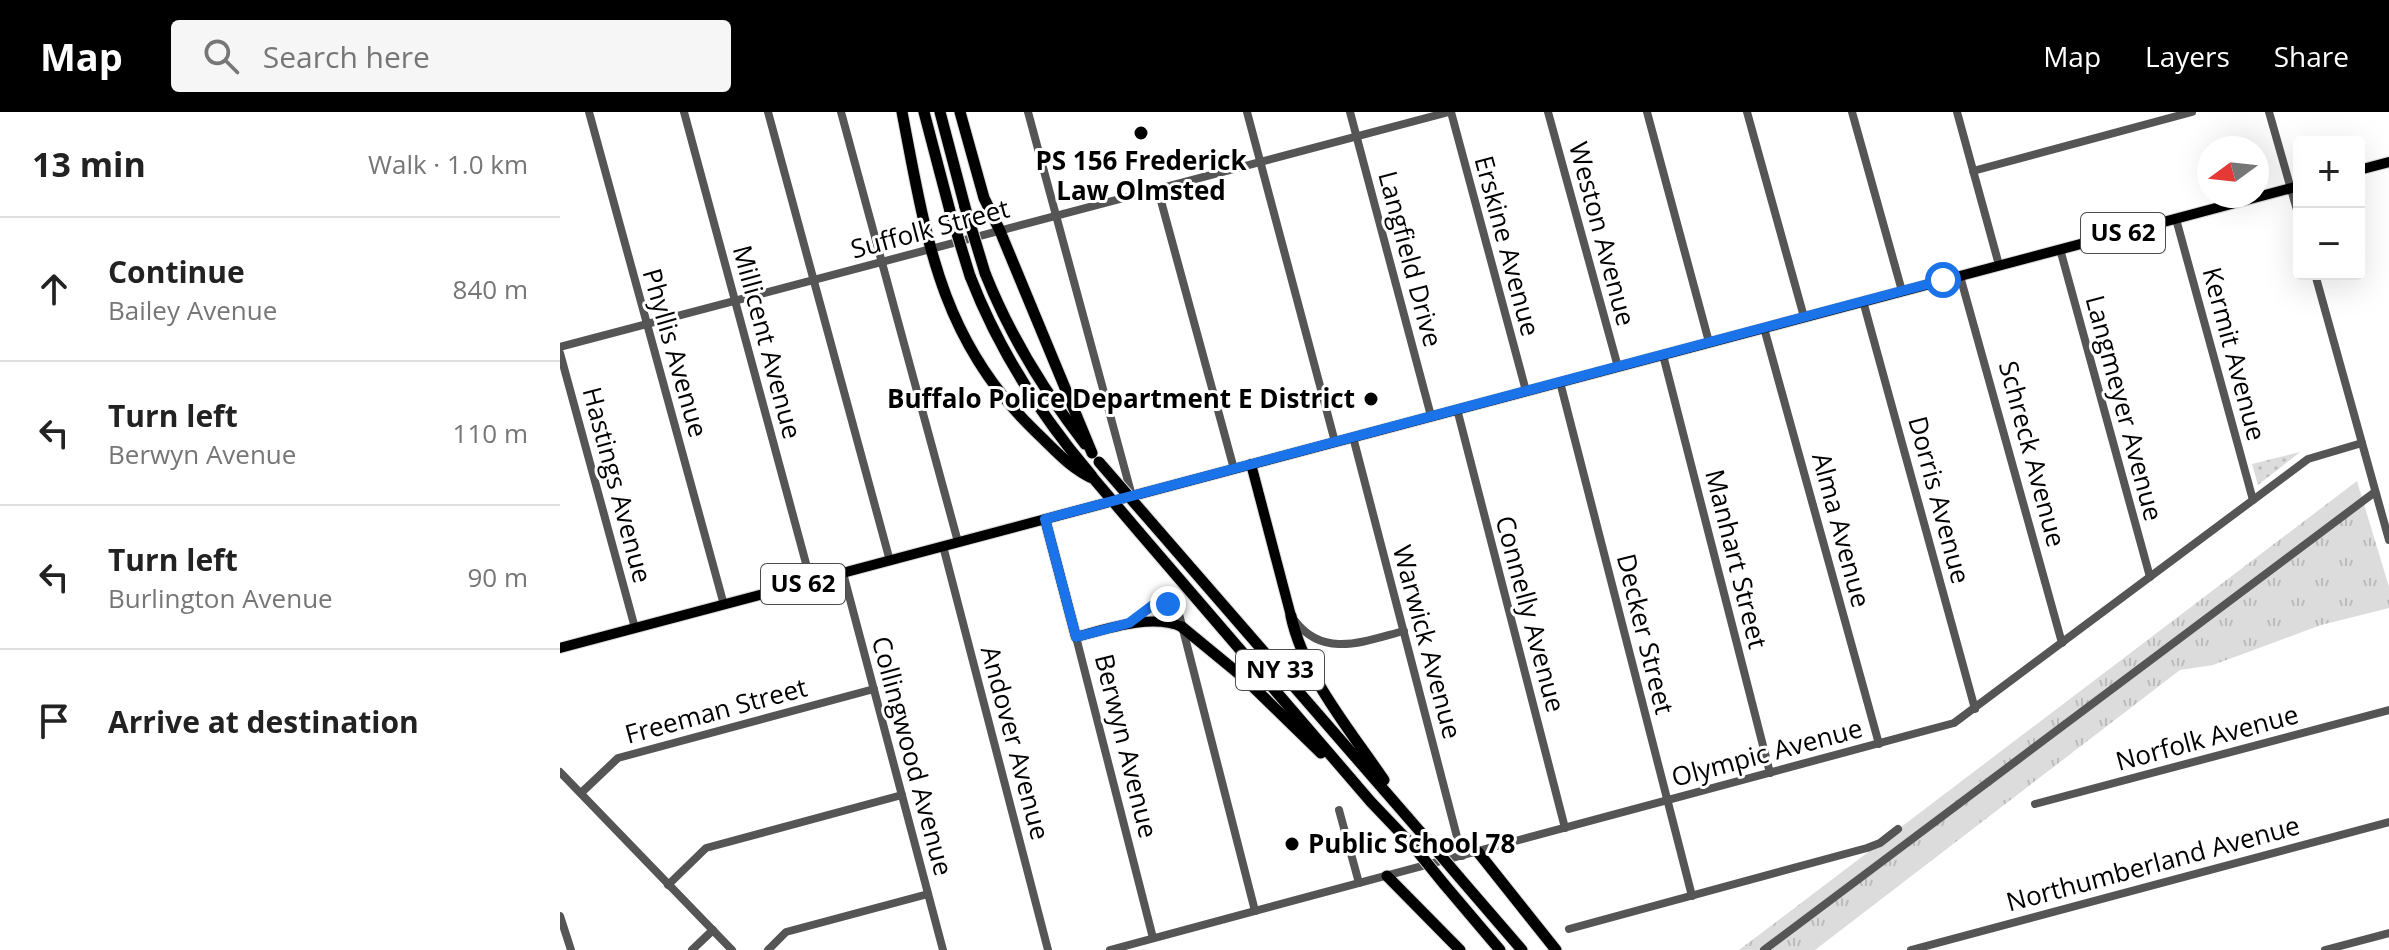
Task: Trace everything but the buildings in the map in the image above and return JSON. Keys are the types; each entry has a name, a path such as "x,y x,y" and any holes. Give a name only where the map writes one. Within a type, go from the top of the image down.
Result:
{"highway":[{"path":"902,112 930,250 950,310 981,368 1018,415 1078,467"},
{"path":"924,112 970,276 996,338 1024,387 1078,467"},
{"name":"NY 33","path":"940,112 985,273 1003,317 1032,371 1096,458 1522,950"},
{"path":"960,112 984,198 1096,458"},
{"name":"NY 33","path":"1078,467 1094,479 1500,950"},
{"path":"1291,616 1299,643 1318,680 1409,818"},
{"path":"1182,627 1244,678 1371,802"},
{"path":"1478,852 1556,950"},
{"path":"1387,876 1460,950"}],"main road":[{"path":"2365,168 2389,162"},
{"name":"US 62","path":"560,648 2293,188"},
{"path":"1251,464 1291,616"},
{"name":"Berwyn Avenue","path":"1045,519 1076,637"},
{"path":"1076,637 1129,623 1162,621 1182,627"}],"street":[{"name":"Phyllis Avenue","path":"589,112 724,605"},
{"name":"Millicent Avenue","path":"684,112 811,582"},
{"path":"768,112 890,561"},
{"path":"841,112 958,542"},
{"path":"1028,112 1132,496"},
{"path":"1247,112 1335,442"},
{"name":"Langfield Drive","path":"1350,112 1431,416"},
{"name":"Suffolk Street","path":"560,347 1450,112"},
{"name":"Erskine Avenue","path":"1450,112 1526,391"},
{"name":"Weston Avenue","path":"1548,112 1618,367"},
{"path":"1647,112 1709,342"},
{"path":"1747,112 1804,317"},
{"path":"1852,112 1902,291"},
{"path":"1957,112 1999,265"},
{"path":"1973,171 2192,112"},
{"path":"2269,112 2293,181"},
{"path":"1158,190 1234,469"},
{"name":"Kermit Avenue","path":"2176,219 2253,500"},
{"name":"Langmeyer Avenue","path":"2060,249 2150,577"},
{"name":"Schreck Avenue","path":"1960,276 2062,643"},
{"path":"2317,280 2389,540"},
{"name":"Dorris Avenue","path":"1863,301 1975,709"},
{"name":"Alma Avenue","path":"1764,328 1879,744"},
{"name":"Hastings Avenue","path":"560,353 635,628"},
{"name":"Manhart Street","path":"1663,355 1770,773"},
{"name":"Decker Street","path":"1560,382 1692,896"},
{"name":"Connelly Avenue","path":"1457,409 1565,828"},
{"name":"Warwick Avenue","path":"1353,437 1462,856"},
{"name":"Olympic Avenue","path":"1110,950 1954,723 2308,459 2362,443"},
{"path":"1764,950 2375,492"},
{"name":"Andover Avenue","path":"943,546 1048,950"},
{"name":"Collingwood Avenue","path":"843,573 943,950"},
{"path":"1129,623 1153,605 1161,603 1174,607 1182,627 1255,911"},
{"path":"1291,616 1310,637 1324,644 1351,644 1404,631"},
{"name":"Berwyn Avenue","path":"1076,637 1153,938"},
{"name":"Freeman Street","path":"581,793 618,758 874,689"},
{"name":"Norfolk Avenue","path":"2035,804 2389,710"},
{"path":"560,772 732,950"},
{"path":"668,885 706,848 902,795"},
{"path":"1339,810 1359,883"},
{"name":"Northumberland Avenue","path":"1911,950 2389,822"},
{"path":"1569,929 1867,848 1898,829"},
{"path":"768,950 786,932 928,894"},
{"path":"560,916 571,950"},
{"path":"692,950 713,930"},
{"path":"2325,950 2389,933"}],"green space":[{"path":"2300,452 2258,485 2252,464"},
{"path":"2357,481 2389,587 2389,608 2321,625 2213,665 2180,670 1815,950 1739,950"}],"place":[{"name":"PS 156 Frederick Law Olmsted","path":"1141,133"},
{"name":"Buffalo Police Department E District","path":"1371,399"},
{"name":"Public School 78","path":"1292,844"}],"route":[{"path":"1168,604 1153,605 1129,623 1076,637 1045,519 1943,280"}]}
